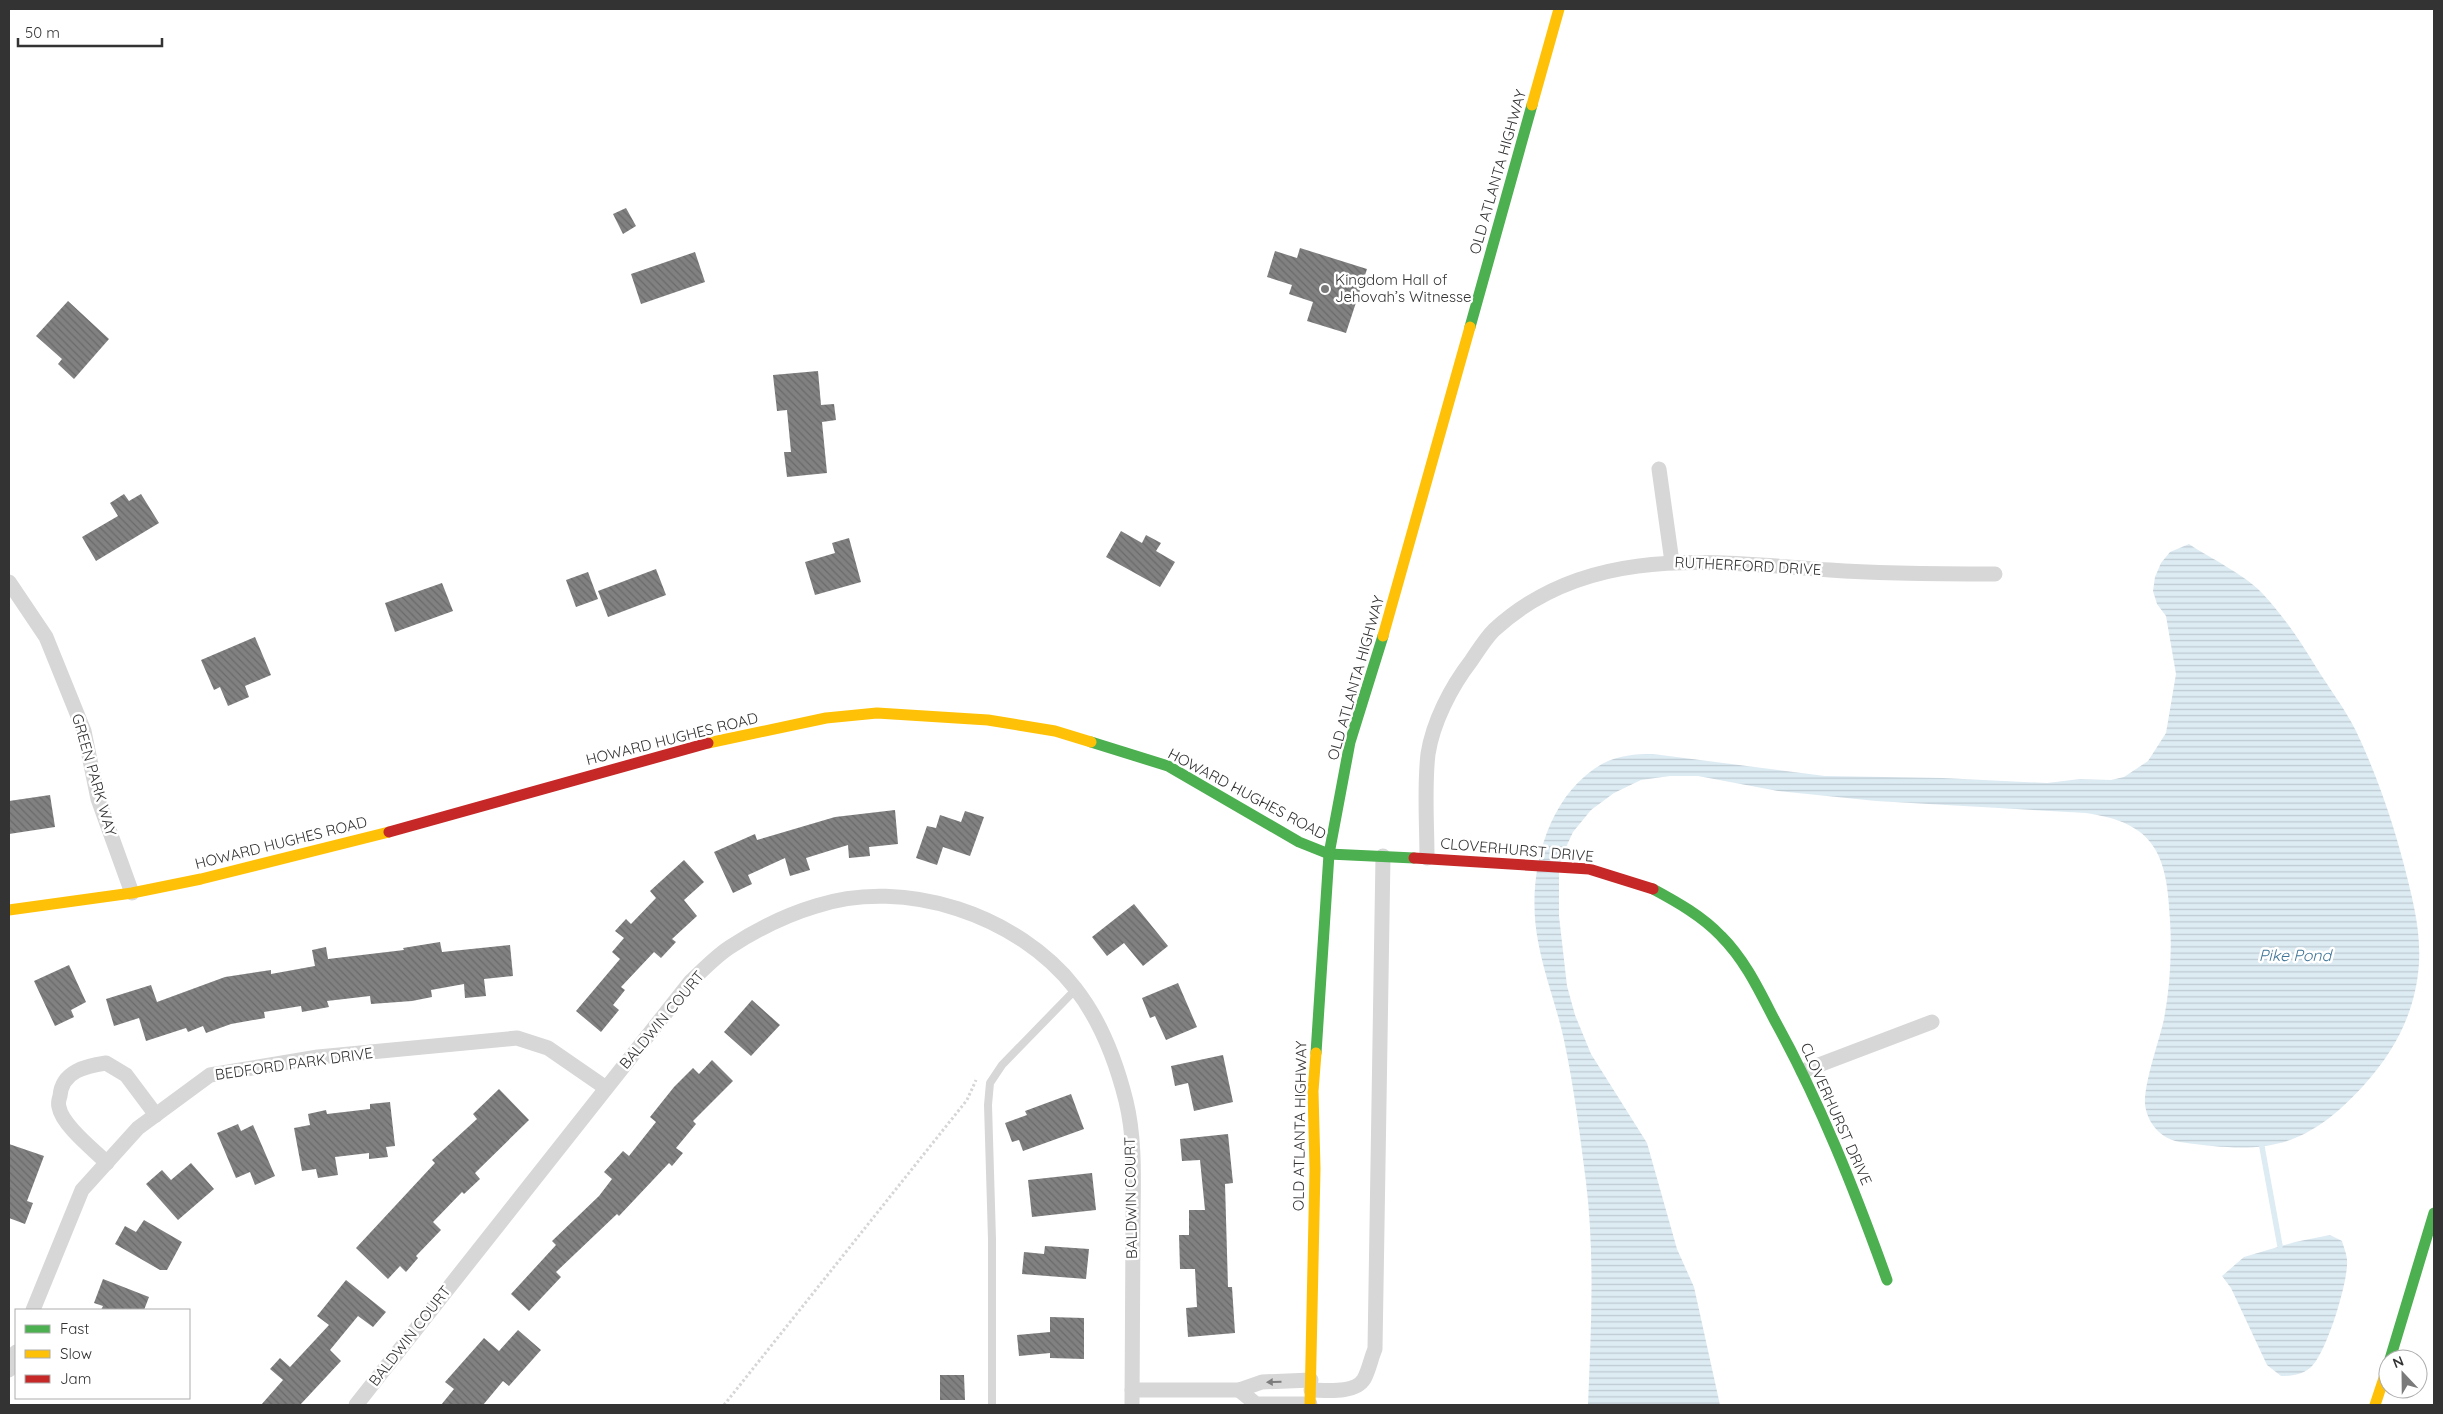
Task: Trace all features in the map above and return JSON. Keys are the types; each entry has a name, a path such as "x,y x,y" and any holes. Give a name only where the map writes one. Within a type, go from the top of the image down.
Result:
{"street":[{"name":"OLD ATLANTA HIGHWAY","path":"1310,1395 1314,1169 1313,1091 1329,854 1350,742 1388,620 1560,9"},
{"path":"1659,469 1672,562"},
{"name":"RUTHERFORD DRIVE","path":"1427,858 1428,754 1441,711 1463,672 1492,631 1528,603 1571,582 1610,570 1672,562 1721,562 1899,574 1995,574"},
{"name":"GREEN PARK WAY","path":"9,582 46,637 84,731 98,799 132,893"},
{"name":"HOWARD HUGHES ROAD","path":"9,910 132,893 201,879 364,838 713,742 826,718 877,713 988,720 1055,731 1110,746 1168,766 1299,842 1329,854"},
{"name":"CLOVERHURST DRIVE","path":"1329,854 1427,858 1589,869 1652,888 1686,906 1721,936 1745,965 1804,1071 1863,1214 1887,1280"},
{"path":"1239,1390 1256,1404 1352,1388 1359,1385 1364,1379 1375,1349 1383,856"},
{"name":"BALDWIN COURT","path":"356,1405 691,981 728,948 772,923 817,905 868,896 917,899 958,909 1006,929 1038,952 1076,989 1090,1010 1110,1048 1127,1103 1134,1156 1132,1398"},
{"path":"1804,1071 1932,1022"},
{"name":"BEDFORD PARK DRIVE","path":"33,1309 82,1190 138,1128 210,1075 318,1057 517,1038 548,1048 606,1088"},
{"path":"107,1163 69,1124 58,1107 60,1089 72,1073 87,1066 106,1063 126,1075 156,1115"},
{"path":"2393,1349 2434,1213"},
{"path":"9,1370 15,1355"},
{"path":"1132,1398 1239,1390 1262,1382 1310,1395"}],"lane":[{"path":"992,1405 992,1239 988,1105 990,1083 1002,1065 1076,989"}],"path":[{"path":"724,1405 967,1100 979,1072"}],"water":[{"name":"Pike Pond","path":"2189,544 2246,579 2277,610 2347,715 2377,780 2407,877 2419,938 2419,963 2414,997 2409,1013 2386,1058 2364,1085 2342,1107 2322,1123 2302,1135 2281,1143 2259,1147 2210,1146 2173,1140 2161,1134 2152,1124 2145,1104 2149,1074 2166,1007 2171,945 2168,897 2161,860 2143,834 2128,825 2110,818 2086,813 1876,801 1778,791 1698,776 1670,776 1641,780 1614,793 1591,810 1573,832 1561,858 1559,872 1559,916 1567,986 1575,1015 1591,1054 1647,1143 1677,1249 1694,1287 1720,1405 1588,1405 1591,1238 1586,1182 1568,1058 1541,954 1535,917 1538,867 1544,842 1553,818 1566,797 1582,779 1602,764 1621,757 1647,754 1825,776 1943,778 2047,783 2080,779 2111,780 2124,777 2148,761 2166,733 2176,674 2166,616 2157,604 2153,591 2155,577 2161,563 2170,552"},
{"path":"2330,1235 2342,1241 2347,1261 2340,1303 2329,1335 2323,1349 2310,1368 2296,1375 2281,1376 2267,1365 2231,1288 2222,1276 2244,1257 2295,1242"}],"building":[{"path":"626,208 636,226 623,234 613,214"},
{"name":"Kingdom Hall of Jehovah’s Witnesse","path":"1300,248 1367,269 1346,333 1307,321 1313,302 1289,294 1292,285 1267,277 1275,251 1297,258"},
{"path":"695,252 705,282 641,304 631,274"},
{"path":"68,301 109,339 74,379 58,364 62,359 36,336"},
{"path":"818,371 821,405 834,404 836,420 822,422 827,473 787,477 784,452 791,452 787,410 777,411 773,375"},
{"path":"124,494 129,501 141,494 159,523 96,561 82,537 118,516 110,503"},
{"path":"1121,531 1142,543 1146,535 1161,543 1156,551 1175,562 1160,587 1106,557"},
{"path":"849,538 861,582 815,595 805,562 835,553 832,543"},
{"path":"656,569 666,595 608,617 598,591"},
{"path":"588,572 598,599 576,607 566,580"},
{"path":"442,583 453,611 395,632 385,603"},
{"path":"255,637 271,675 245,686 249,697 228,706 220,687 214,690 201,660"},
{"path":"50,795 55,827 9,834 9,801"},
{"path":"895,810 898,844 869,847 870,856 849,858 848,845 806,858 810,870 790,876 785,858 748,875 752,884 733,893 714,852 755,834 757,840 835,817"},
{"path":"965,811 984,817 970,856 943,847 937,865 916,858 927,826 936,828 940,815 961,822"},
{"path":"684,860 704,882 684,900 697,916 672,939 676,942 661,958 654,952 621,987 625,990 613,1005 619,1010 601,1032 576,1011 620,959 612,952 624,938 615,931 626,919 631,924 656,898 650,891"},
{"path":"1134,904 1168,946 1143,966 1124,943 1107,956 1092,937"},
{"path":"440,942 442,952 510,945 513,976 484,979 486,996 465,998 464,984 431,990 432,997 412,1001 371,1004 370,996 327,1001 329,1007 302,1012 301,1006 264,1012 265,1018 231,1024 206,1033 203,1026 188,1032 186,1028 146,1041 139,1018 114,1026 106,999 151,985 157,1002 225,977 271,970 271,974 315,966 312,950 326,947 328,959 404,950 403,948"},
{"path":"69,965 86,1002 71,1010 74,1017 55,1026 34,981"},
{"path":"1178,983 1197,1027 1166,1040 1155,1016 1150,1018 1142,998"},
{"path":"752,1000 780,1025 751,1056 724,1032"},
{"path":"1223,1055 1233,1102 1194,1111 1188,1083 1175,1086 1171,1066"},
{"path":"712,1060 733,1081 693,1121 696,1124 676,1148 683,1153 672,1166 669,1163 619,1216 617,1214 556,1272 561,1277 529,1311 511,1294 556,1245 552,1241 599,1196 612,1179 604,1172 623,1151 629,1156 656,1122 650,1117 674,1087 693,1068 699,1074"},
{"path":"499,1089 529,1120 475,1173 480,1179 464,1194 462,1192 433,1222 441,1230 416,1256 418,1258 406,1272 400,1266 388,1279 356,1248 435,1163 432,1160 477,1119 473,1114"},
{"path":"1071,1094 1084,1129 1023,1151 1019,1140 1012,1142 1005,1123 1027,1115 1025,1111"},
{"path":"390,1102 395,1146 386,1147 388,1157 369,1159 369,1153 335,1157 338,1175 318,1178 316,1169 302,1171 294,1128 310,1125 308,1114 326,1110 327,1114 370,1109 370,1104"},
{"path":"238,1124 241,1131 253,1125 275,1176 255,1185 250,1172 236,1178 217,1133"},
{"path":"1228,1134 1233,1183 1225,1184 1228,1287 1232,1287 1235,1333 1188,1337 1186,1308 1197,1307 1195,1269 1180,1269 1179,1235 1189,1235 1189,1210 1205,1210 1200,1160 1182,1161 1180,1139"},
{"path":"9,1144 44,1156 27,1201 33,1203 25,1224 9,1218"},
{"path":"191,1163 214,1189 178,1220 146,1184 162,1170 171,1180"},
{"path":"1092,1173 1096,1210 1032,1217 1028,1180"},
{"path":"144,1220 182,1242 167,1270 160,1270 115,1244 125,1226 136,1232"},
{"path":"1045,1246 1089,1249 1086,1279 1022,1274 1024,1252 1044,1254"},
{"path":"103,1279 149,1297 144,1309 102,1309 103,1306 94,1303"},
{"path":"346,1280 386,1312 373,1327 358,1316 330,1350 341,1361 300,1405 261,1405 283,1380 270,1369 280,1358 290,1367 329,1325 317,1316"},
{"path":"1050,1317 1084,1318 1084,1359 1050,1358 1050,1353 1019,1356 1017,1335 1050,1332"},
{"path":"518,1330 541,1350 509,1386 503,1381 483,1405 441,1405 454,1389 445,1382 484,1338 499,1351"},
{"path":"940,1375 964,1375 965,1400 940,1400"}],"waterway":[{"path":"2262,1147 2280,1246"}],"traffic: fast":[{"path":"1470,327 1532,105"},
{"path":"1316,1053 1329,854 1350,742 1383,636"},
{"path":"1091,742 1168,766 1299,842 1329,854 1414,858"},
{"path":"1653,889 1689,910 1714,929 1730,945 1751,976 1791,1050 1822,1115 1887,1280"},
{"path":"2393,1349 2434,1213"}],"traffic: slow":[{"path":"1532,105 1559,9"},
{"path":"1383,636 1470,327"},
{"path":"708,743 826,718 877,713 988,720 1055,731 1091,742"},
{"path":"9,910 132,893 201,879 389,832"},
{"path":"1310,1405 1315,1169 1313,1091 1316,1053"},
{"path":"2375,1405 2378,1396"}],"traffic: jam":[{"path":"389,832 708,743"},
{"path":"1414,858 1589,869 1653,889"}],"place":[{"name":"Kingdom Hall of Jehovah’s Witnesse","path":"1325,289"}]}
